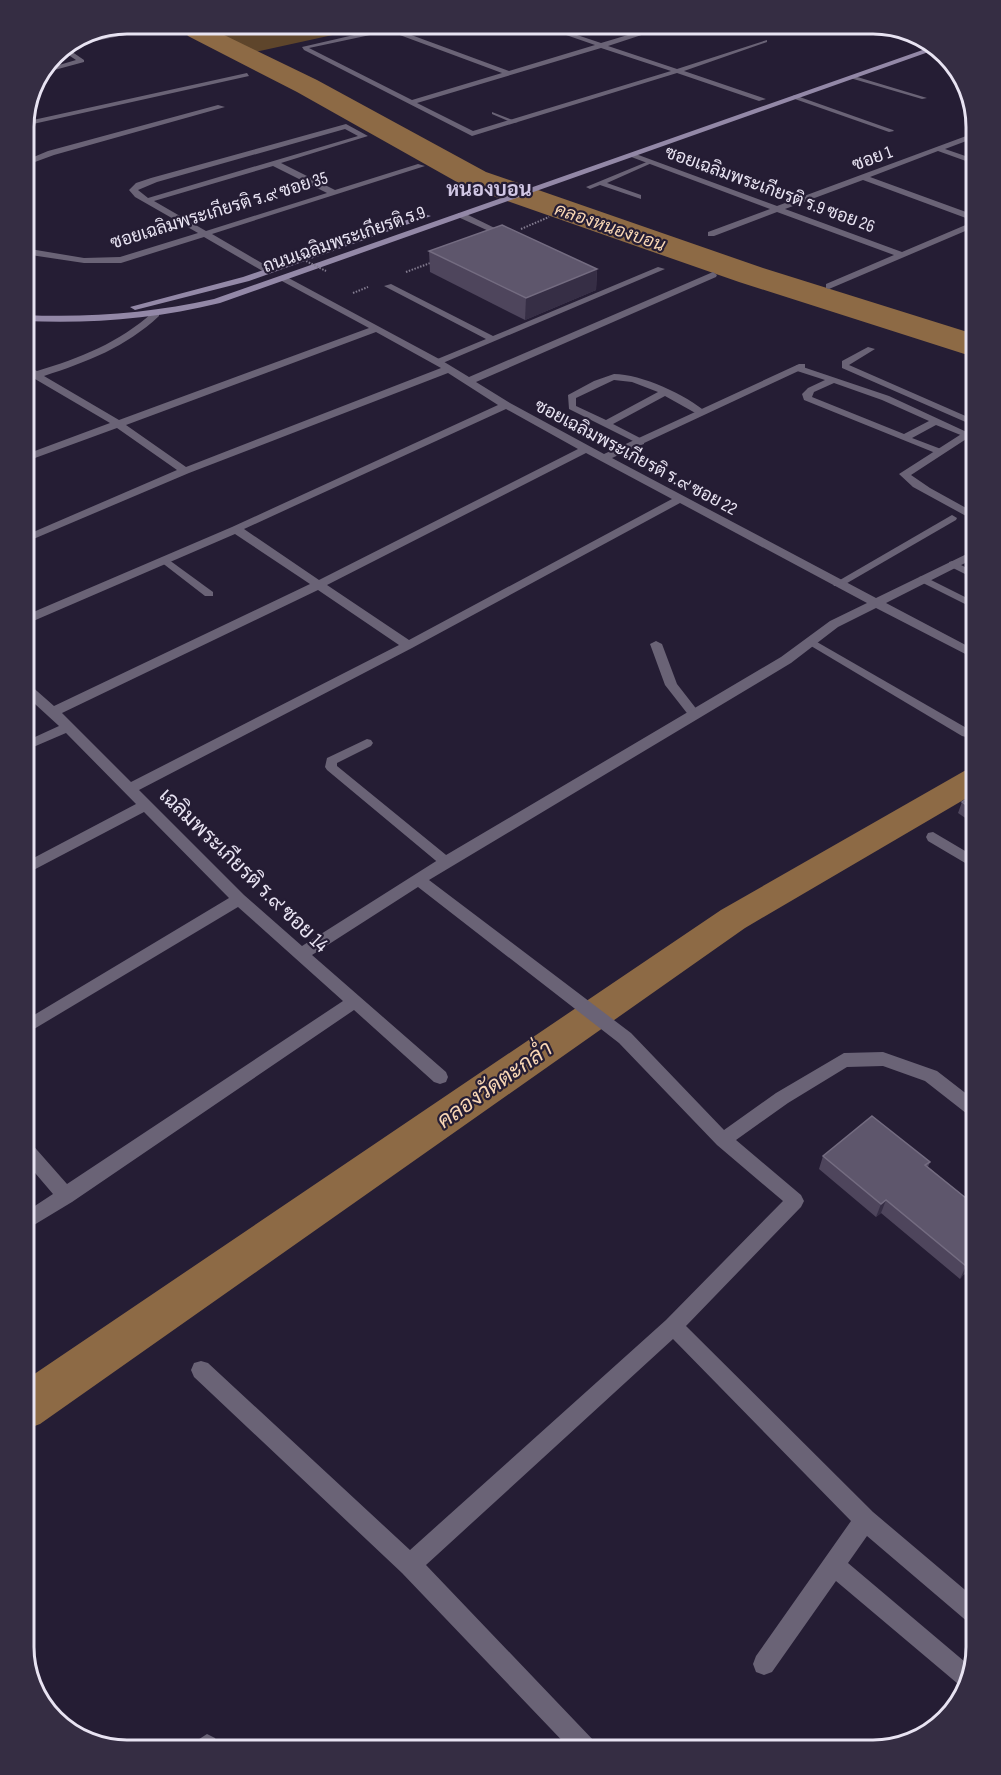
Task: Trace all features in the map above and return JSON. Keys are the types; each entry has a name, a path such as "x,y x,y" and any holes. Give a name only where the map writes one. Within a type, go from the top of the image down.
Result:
{"main road":[{"path":"728,111 917,45"},
{"name":"ถนนเฉลิมพระเกียรติ ร.9","path":"35,318 105,320 156,314 217,301 926,51"},
{"name":"ถนนเฉลิมพระเกียรติ ร.9","path":"35,310 68,313 131,307 178,299 269,272 496,192"},
{"path":"269,272 283,279"}],"street":[{"path":"364,34 305,47 468,133 478,133 515,122 765,41"},
{"path":"404,34 508,73"},
{"path":"103,38 122,35"},
{"path":"568,35 762,99"},
{"path":"410,103 638,35"},
{"path":"57,67 82,61 71,54"},
{"path":"35,122 247,75"},
{"path":"35,160 51,153 220,107"},
{"path":"149,200 364,136 346,126 154,180 134,190 149,200 203,233 269,272"},
{"name":"ซอย 1","path":"711,234 966,138"},
{"path":"938,149 966,159"},
{"name":"ซอยเฉลิมพระเกียรติ ร.9 ซอย 26","path":"630,155 899,254"},
{"path":"274,163 333,193"},
{"name":"ซอยเฉลิมพระเกียรติ ร.๙ ซอย 35","path":"35,253 80,262 98,263 120,260 421,166"},
{"path":"863,177 966,217"},
{"path":"829,286 966,226"},
{"path":"469,381 713,275"},
{"name":"ซอยเฉลิมพระเกียรติ ร.๙ ซอย 22","path":"283,279 438,362 506,405 678,500 966,650"},
{"path":"36,375 108,350 130,337 156,314"},
{"path":"35,455 375,329"},
{"path":"604,458 799,367"},
{"path":"35,535 185,471 449,369"},
{"path":"36,375 117,423 185,471"},
{"path":"35,616 236,529 506,405"},
{"path":"966,434 905,472 904,476 966,511"},
{"path":"52,712 318,585 586,449"},
{"path":"129,789 408,645 678,500"},
{"path":"236,529 408,645"},
{"path":"301,954 446,862 786,660 834,624 966,558"},
{"name":"เฉลิมพระเกียรติ ร.๙ ซอย 14","path":"35,696 68,727 239,899 440,1077"},
{"path":"35,742 68,727"},
{"path":"35,864 145,805"},
{"path":"933,837 966,857"},
{"path":"410,1565 673,1326 795,1201 723,1140 625,1038 418,879"},
{"path":"34,1023 239,899"},
{"path":"34,1216 355,1002"},
{"path":"723,1140 782,1098 844,1060 883,1059 931,1076 966,1103"},
{"path":"34,1159 66,1196"},
{"path":"673,1326 865,1520 966,1606"},
{"path":"201,1370 410,1565 577,1740"},
{"path":"764,1664 865,1520"},
{"path":"834,1565 962,1674"}],"lane":[{"path":"852,77 924,98"},
{"path":"794,97 891,131"},
{"path":"494,113 515,122"},
{"path":"590,187 651,162"},
{"path":"601,183 638,197"},
{"path":"461,215 505,235"},
{"path":"438,362 661,269"},
{"path":"388,286 493,339"},
{"path":"871,348 845,363 845,366 966,421"},
{"path":"799,367 966,434"},
{"path":"641,442 572,407 571,397 612,377 623,376 702,413"},
{"path":"833,380 811,390 807,398 938,452"},
{"path":"606,424 663,393"},
{"path":"904,438 936,421"},
{"path":"838,584 952,518"},
{"path":"165,560 209,594"},
{"path":"953,564 966,570"},
{"path":"923,579 966,601"},
{"path":"810,641 966,733"},
{"path":"656,645 671,686 694,714"},
{"path":"367,743 332,761 331,767 446,862"}],"path":[{"path":"505,235 549,217"},
{"path":"290,254 326,271"},
{"path":"405,273 438,260"},
{"path":"327,302 371,286"}],"shaded area":[{"path":"220,34 336,34 250,53"}],"building":[{"path":"502,225 597,269 526,298 429,251"},
{"path":"872,1116 930,1162 925,1165 966,1198 966,1266 886,1200 881,1204 823,1156"}],"waterway":[{"name":"คลองหนองบอน","path":"203,34 307,86 475,179 751,275 966,343"},
{"name":"คลองวัดตะกล่ำ","path":"34,1401 733,919 966,784"}],"district":[{"name":"หนองบอน","path":"489,189"}]}
